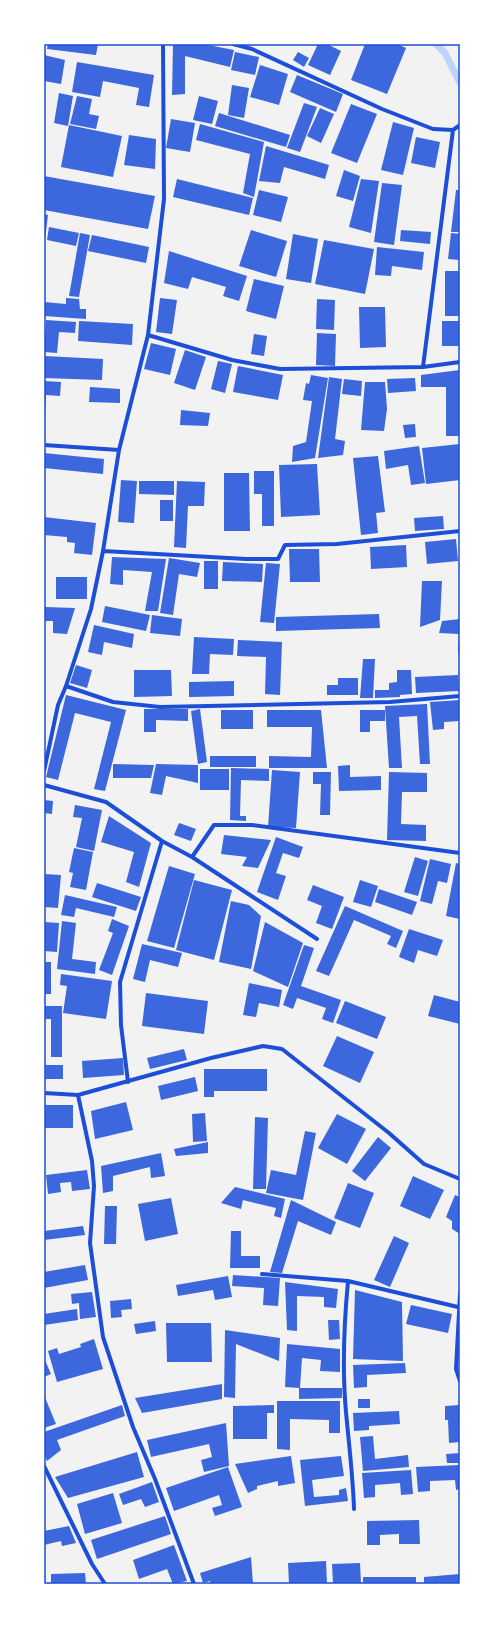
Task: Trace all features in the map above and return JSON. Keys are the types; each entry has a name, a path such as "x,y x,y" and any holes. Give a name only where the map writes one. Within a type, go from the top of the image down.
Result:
{"street":[{"path":"44,771 58,705 66,686 91,609 103,551 119,450 148,335 164,199 163,44"},
{"path":"233,44 252,49 382,109 433,129 453,130 460,125"},
{"path":"423,367 453,130"},
{"path":"148,335 232,360 280,369 423,367 460,362"},
{"path":"44,445 119,450"},
{"path":"103,551 246,559 278,559 285,546 337,544 460,531"},
{"path":"66,686 113,702 160,707 390,702 460,696"},
{"path":"44,785 106,802 162,841 192,856 317,939"},
{"path":"192,856 214,825 252,824 460,853"},
{"path":"128,1082 121,1025 120,982 162,841"},
{"path":"44,1093 78,1095 211,1058 263,1046 282,1049 389,1133 424,1164 460,1179"},
{"path":"78,1095 92,1161 94,1186 90,1243 104,1337 133,1427 194,1584"},
{"path":"262,1274 348,1281 458,1307"},
{"path":"348,1281 345,1375 346,1411 352,1467 354,1510"},
{"path":"460,1294 458,1307 459,1321 456,1369 460,1381"},
{"path":"44,1466 92,1564 105,1584"}],"building":[{"path":"48,44 98,44 96,55 47,49"},
{"path":"173,44 203,44 234,50 230,67 185,56 185,94 172,95"},
{"path":"318,44 327,44 341,51 330,75 308,65"},
{"path":"365,44 397,44 406,48 387,94 351,80"},
{"path":"235,52 259,57 255,75 231,70"},
{"path":"298,52 309,58 304,67 293,60"},
{"path":"44,55 65,60 61,84 44,81"},
{"path":"77,62 154,75 149,107 136,105 139,88 103,81 100,97 72,92"},
{"path":"260,65 288,74 279,105 250,97"},
{"path":"297,75 343,94 336,112 290,92"},
{"path":"232,85 249,88 244,118 228,115"},
{"path":"59,93 73,96 68,126 54,123"},
{"path":"77,96 92,99 89,114 99,116 96,129 70,124"},
{"path":"199,96 218,101 212,124 193,120"},
{"path":"304,103 317,107 300,152 287,148"},
{"path":"351,104 377,114 357,163 331,153"},
{"path":"320,108 334,114 321,143 307,136"},
{"path":"219,113 290,135 286,147 215,126"},
{"path":"171,119 195,123 190,152 166,148"},
{"path":"393,122 414,128 403,175 381,170"},
{"path":"200,124 264,142 254,197 243,193 250,154 196,140"},
{"path":"69,125 122,136 113,177 61,167"},
{"path":"129,135 156,139 155,169 124,165"},
{"path":"416,137 440,142 435,168 411,163"},
{"path":"266,146 329,165 325,179 284,167 280,183 259,181"},
{"path":"344,170 360,176 353,201 336,196"},
{"path":"44,176 155,196 148,229 44,210"},
{"path":"177,179 253,198 249,215 173,197"},
{"path":"361,179 379,181 371,233 349,227"},
{"path":"382,183 402,185 394,245 374,242"},
{"path":"259,190 288,197 281,222 253,215"},
{"path":"456,190 460,190 460,232 451,232"},
{"path":"44,214 48,215 45,240 44,240"},
{"path":"49,227 79,233 76,246 47,240"},
{"path":"251,230 287,241 276,277 239,266"},
{"path":"401,230 431,232 430,244 400,241"},
{"path":"80,233 90,235 79,297 69,296"},
{"path":"451,233 460,234 460,260 448,259"},
{"path":"293,234 318,239 311,283 286,279"},
{"path":"92,235 149,247 146,263 88,251"},
{"path":"324,240 374,249 365,294 315,284"},
{"path":"377,247 424,252 422,270 392,266 391,276 375,275"},
{"path":"169,251 247,276 239,301 223,296 226,287 192,277 188,289 164,283"},
{"path":"445,271 460,271 460,316 445,316"},
{"path":"254,279 284,286 276,319 246,311"},
{"path":"66,298 79,299 80,309 86,309 86,319 44,316 44,302 66,304"},
{"path":"160,298 177,300 172,334 156,332"},
{"path":"317,299 335,300 334,330 316,329"},
{"path":"359,307 385,307 386,347 360,348"},
{"path":"46,320 76,322 75,333 59,332 57,353 44,352"},
{"path":"79,321 133,324 132,345 78,341"},
{"path":"442,321 459,321 459,346 442,346"},
{"path":"317,333 336,334 335,366 316,365"},
{"path":"254,334 267,336 264,356 251,354"},
{"path":"151,343 176,349 170,375 144,369"},
{"path":"185,350 206,357 195,390 174,383"},
{"path":"44,356 103,359 102,380 44,378"},
{"path":"218,361 232,364 225,393 211,389"},
{"path":"238,366 283,375 278,400 233,392"},
{"path":"460,370 460,436 446,436 446,387 421,387 421,375"},
{"path":"311,375 328,378 315,458 292,462 293,446 306,442 312,401 303,400 306,383 309,384"},
{"path":"329,377 342,379 335,439 345,441 343,455 318,458"},
{"path":"415,378 416,391 388,393 387,379"},
{"path":"344,379 362,381 361,396 342,394"},
{"path":"44,381 61,382 60,396 46,395 45,414"},
{"path":"365,382 385,382 387,409 384,431 361,430"},
{"path":"90,387 120,389 120,403 89,402"},
{"path":"181,410 210,413 208,426 180,425"},
{"path":"415,424 416,437 405,438 403,425"},
{"path":"460,444 460,480 426,484 422,448"},
{"path":"419,446 425,483 411,485 408,465 386,469 384,451"},
{"path":"44,453 104,459 103,474 44,468"},
{"path":"378,456 385,512 376,513 378,533 361,535 353,458"},
{"path":"317,464 320,515 281,517 279,465"},
{"path":"254,471 274,471 274,526 262,526 262,494 254,494"},
{"path":"224,473 249,473 250,531 224,531"},
{"path":"121,480 137,481 134,523 118,522"},
{"path":"139,481 174,481 174,495 139,494"},
{"path":"177,481 205,482 204,506 188,506 186,548 174,547"},
{"path":"160,500 173,500 173,521 160,521"},
{"path":"443,516 444,529 415,531 414,518"},
{"path":"44,517 96,523 92,555 74,553 75,543 67,542 67,537 44,535"},
{"path":"456,539 458,561 427,564 425,542"},
{"path":"406,545 407,567 371,569 370,547"},
{"path":"289,549 319,549 320,582 290,582"},
{"path":"112,557 166,559 158,611 145,611 152,572 123,570 123,585 110,584"},
{"path":"169,558 200,563 197,577 179,574 173,615 160,613"},
{"path":"204,561 218,561 218,589 204,589"},
{"path":"223,562 263,564 262,582 222,581"},
{"path":"266,563 280,564 274,623 260,622"},
{"path":"56,577 87,577 87,599 56,599"},
{"path":"422,581 442,581 440,620 420,627"},
{"path":"105,606 150,615 146,631 102,622"},
{"path":"45,607 75,608 67,634 53,633 53,621 45,621"},
{"path":"379,614 380,628 276,631 276,617"},
{"path":"152,615 182,619 180,636 150,633"},
{"path":"460,619 460,653 458,653 459,634 439,633 442,621"},
{"path":"94,625 134,634 132,648 104,642 102,655 88,652"},
{"path":"194,637 234,639 233,655 210,654 209,674 192,674"},
{"path":"238,640 282,642 280,695 265,694 266,657 237,656"},
{"path":"363,659 375,659 373,698 360,698"},
{"path":"76,665 92,670 87,688 70,683"},
{"path":"134,670 171,670 172,696 134,697"},
{"path":"397,670 411,670 412,694 400,695 400,697 375,698 375,690 389,690 389,683 397,682"},
{"path":"458,675 459,691 416,693 415,677"},
{"path":"338,678 358,678 358,695 327,695 327,685 338,685"},
{"path":"234,681 234,696 189,697 189,682"},
{"path":"66,695 126,710 105,791 94,789 111,722 75,713 58,780 46,777"},
{"path":"460,700 460,721 444,722 444,729 433,730 430,702"},
{"path":"427,704 430,764 420,764 417,716 399,717 402,768 389,768 385,706"},
{"path":"144,709 188,709 188,721 156,720 156,732 144,732"},
{"path":"200,709 207,762 198,764 191,711"},
{"path":"221,710 253,710 253,729 221,729"},
{"path":"267,710 321,710 327,768 269,768 269,756 311,757 312,727 267,727"},
{"path":"360,710 385,710 385,721 370,721 370,732 360,732"},
{"path":"210,756 256,756 256,767 210,767"},
{"path":"113,764 154,765 151,778 113,778"},
{"path":"156,764 198,765 198,783 166,776 162,795 150,793"},
{"path":"350,765 350,777 381,776 381,790 339,791 338,766"},
{"path":"231,768 269,769 269,781 241,780 240,816 246,816 246,821 230,820"},
{"path":"200,769 229,769 229,790 200,790"},
{"path":"272,770 300,772 296,828 268,827"},
{"path":"313,772 331,772 330,815 320,815 321,784 313,784"},
{"path":"389,772 427,773 427,792 402,792 401,824 426,825 426,841 387,840"},
{"path":"44,800 53,801 52,814 44,813"},
{"path":"75,805 102,810 94,851 76,847 82,818 73,817"},
{"path":"109,816 151,843 139,887 126,882 134,852 101,842"},
{"path":"179,823 196,829 191,841 174,835"},
{"path":"224,835 271,840 258,868 242,866 247,857 221,854"},
{"path":"276,837 303,847 299,858 283,853 276,873 286,876 278,900 257,892"},
{"path":"74,848 93,852 86,890 70,887 73,873 69,872"},
{"path":"415,857 428,861 418,896 404,892"},
{"path":"430,859 451,864 447,883 438,881 432,904 420,901"},
{"path":"456,863 460,864 460,919 446,916"},
{"path":"169,866 195,874 174,948 147,941"},
{"path":"44,874 61,875 58,908 44,907"},
{"path":"194,880 232,890 214,960 176,950"},
{"path":"360,880 378,886 371,907 353,902"},
{"path":"97,883 141,897 136,911 92,897"},
{"path":"313,885 344,897 332,929 316,923 322,906 307,900"},
{"path":"379,889 417,902 412,915 375,902"},
{"path":"65,895 117,907 114,917 76,908 74,917 61,915"},
{"path":"231,901 249,905 261,916 251,969 219,962"},
{"path":"345,906 403,931 396,948 387,944 391,936 354,920 329,976 316,971"},
{"path":"112,919 129,926 112,975 99,970 113,933 108,931"},
{"path":"62,921 76,923 72,959 96,962 95,974 57,969"},
{"path":"44,922 59,923 57,952 44,951"},
{"path":"265,922 303,943 288,987 253,971"},
{"path":"409,929 443,940 437,956 418,950 414,963 399,957"},
{"path":"142,944 182,953 178,967 150,960 145,982 133,979"},
{"path":"304,945 314,948 301,986 341,1000 333,1023 322,1019 326,1008 297,998 293,1009 283,1005"},
{"path":"44,962 51,962 51,994 44,994"},
{"path":"61,974 112,981 106,1019 63,1013 67,986 60,985"},
{"path":"249,983 282,990 279,1007 259,1003 256,1017 243,1015"},
{"path":"146,993 208,1001 204,1034 142,1026"},
{"path":"434,995 460,1002 460,1024 428,1016"},
{"path":"345,1001 386,1017 377,1039 336,1023"},
{"path":"44,1006 62,1006 62,1057 51,1057 51,1019 44,1019"},
{"path":"337,1036 374,1052 360,1083 323,1066"},
{"path":"184,1049 187,1060 150,1069 147,1058"},
{"path":"123,1058 124,1075 83,1078 82,1061"},
{"path":"44,1065 63,1065 63,1079 44,1079"},
{"path":"204,1069 267,1069 267,1091 214,1091 214,1097 204,1097"},
{"path":"195,1077 198,1091 161,1100 158,1086"},
{"path":"126,1102 133,1130 95,1139 91,1111"},
{"path":"44,1105 73,1105 73,1128 44,1128"},
{"path":"205,1113 207,1141 193,1142 192,1114"},
{"path":"337,1114 366,1129 347,1164 318,1148"},
{"path":"255,1117 268,1118 266,1189 253,1189"},
{"path":"305,1131 316,1133 303,1200 266,1193 271,1170 296,1175"},
{"path":"378,1137 391,1148 365,1181 352,1171"},
{"path":"208,1142 208,1153 176,1156 174,1149"},
{"path":"161,1153 165,1176 151,1178 150,1167 113,1176 113,1191 103,1193 101,1166"},
{"path":"87,1170 90,1189 72,1191 71,1182 60,1183 61,1192 48,1194 46,1175"},
{"path":"413,1176 444,1190 430,1219 400,1206"},
{"path":"348,1183 374,1193 360,1228 334,1218"},
{"path":"235,1187 285,1199 281,1218 274,1216 276,1208 243,1200 241,1209 221,1203"},
{"path":"455,1195 460,1197 460,1234 452,1229 452,1221 446,1217"},
{"path":"171,1198 178,1234 145,1241 138,1204"},
{"path":"291,1200 336,1222 331,1235 298,1221 282,1273 270,1272"},
{"path":"105,1206 117,1206 116,1244 104,1244"},
{"path":"83,1226 85,1235 44,1240 44,1231"},
{"path":"231,1231 241,1231 241,1256 260,1256 260,1268 230,1268"},
{"path":"394,1236 409,1243 390,1287 374,1280"},
{"path":"85,1265 88,1280 44,1288 44,1272"},
{"path":"233,1275 280,1278 278,1306 263,1305 264,1288 232,1286"},
{"path":"228,1276 232,1297 215,1300 213,1290 178,1296 176,1285"},
{"path":"285,1282 338,1289 336,1308 324,1307 324,1297 297,1296 297,1331 287,1330"},
{"path":"355,1290 402,1302 403,1361 353,1359"},
{"path":"92,1292 96,1317 80,1319 79,1303 72,1304 71,1294"},
{"path":"131,1299 132,1309 121,1310 122,1317 111,1318 110,1301"},
{"path":"411,1305 452,1314 448,1333 406,1324"},
{"path":"77,1309 78,1320 44,1325 44,1314"},
{"path":"328,1320 339,1320 340,1339 329,1340"},
{"path":"155,1321 156,1331 136,1334 134,1324"},
{"path":"166,1323 211,1323 212,1362 167,1362"},
{"path":"225,1330 280,1338 279,1361 236,1344 235,1398 224,1397"},
{"path":"94,1339 103,1369 57,1382 48,1351 57,1348 59,1354 81,1347 80,1344"},
{"path":"287,1344 340,1349 340,1372 320,1371 321,1360 302,1358 300,1388 285,1387"},
{"path":"44,1358 51,1374 44,1377"},
{"path":"405,1363 406,1373 367,1375 367,1387 354,1388 353,1365"},
{"path":"222,1384 222,1399 142,1413 135,1398"},
{"path":"299,1388 342,1388 342,1398 299,1399"},
{"path":"44,1395 56,1424 44,1428"},
{"path":"358,1399 370,1399 370,1408 358,1408"},
{"path":"277,1401 340,1401 340,1433 329,1433 329,1420 290,1419 290,1450 277,1449"},
{"path":"122,1405 125,1416 57,1440 61,1450 47,1461 44,1454 44,1432"},
{"path":"274,1405 274,1413 267,1413 267,1439 233,1439 233,1406"},
{"path":"460,1405 460,1442 449,1443 448,1420 445,1420 445,1406"},
{"path":"399,1411 400,1424 369,1426 369,1430 354,1431 353,1413"},
{"path":"226,1423 229,1466 204,1472 201,1460 212,1457 209,1444 151,1457 147,1440"},
{"path":"373,1436 375,1459 408,1455 409,1467 363,1471 360,1437"},
{"path":"137,1452 144,1477 68,1498 55,1477"},
{"path":"460,1453 460,1463 447,1463 446,1454"},
{"path":"291,1456 295,1483 278,1486 278,1481 257,1486 257,1489 248,1493 235,1464"},
{"path":"341,1456 344,1476 312,1480 314,1497 339,1495 339,1490 346,1488 348,1501 305,1506 300,1460"},
{"path":"460,1465 460,1489 456,1490 455,1480 430,1481 430,1491 418,1492 416,1467"},
{"path":"228,1467 242,1507 215,1516 212,1508 222,1505 219,1495 174,1511 166,1488"},
{"path":"411,1470 413,1494 401,1495 400,1483 375,1485 375,1497 364,1498 362,1473"},
{"path":"152,1482 159,1502 145,1507 141,1499 123,1505 119,1494"},
{"path":"113,1493 122,1523 85,1534 77,1504"},
{"path":"165,1516 171,1534 97,1559 91,1540"},
{"path":"419,1520 420,1544 399,1544 399,1534 380,1535 380,1545 367,1545 367,1521"},
{"path":"69,1526 76,1543 62,1546 61,1541 44,1545 44,1531"},
{"path":"174,1545 187,1581 173,1584 167,1569 139,1579 133,1560"},
{"path":"251,1557 253,1584 211,1584 210,1581 203,1583 200,1573"},
{"path":"326,1561 327,1584 289,1584 288,1563"},
{"path":"360,1563 361,1583 333,1584 332,1564"},
{"path":"85,1573 86,1584 51,1584 51,1574"},
{"path":"460,1574 460,1584 424,1584 424,1577"},
{"path":"363,1577 416,1577 416,1584 363,1584"}],"waterway":[{"path":"436,44 445,53 460,83"}]}
